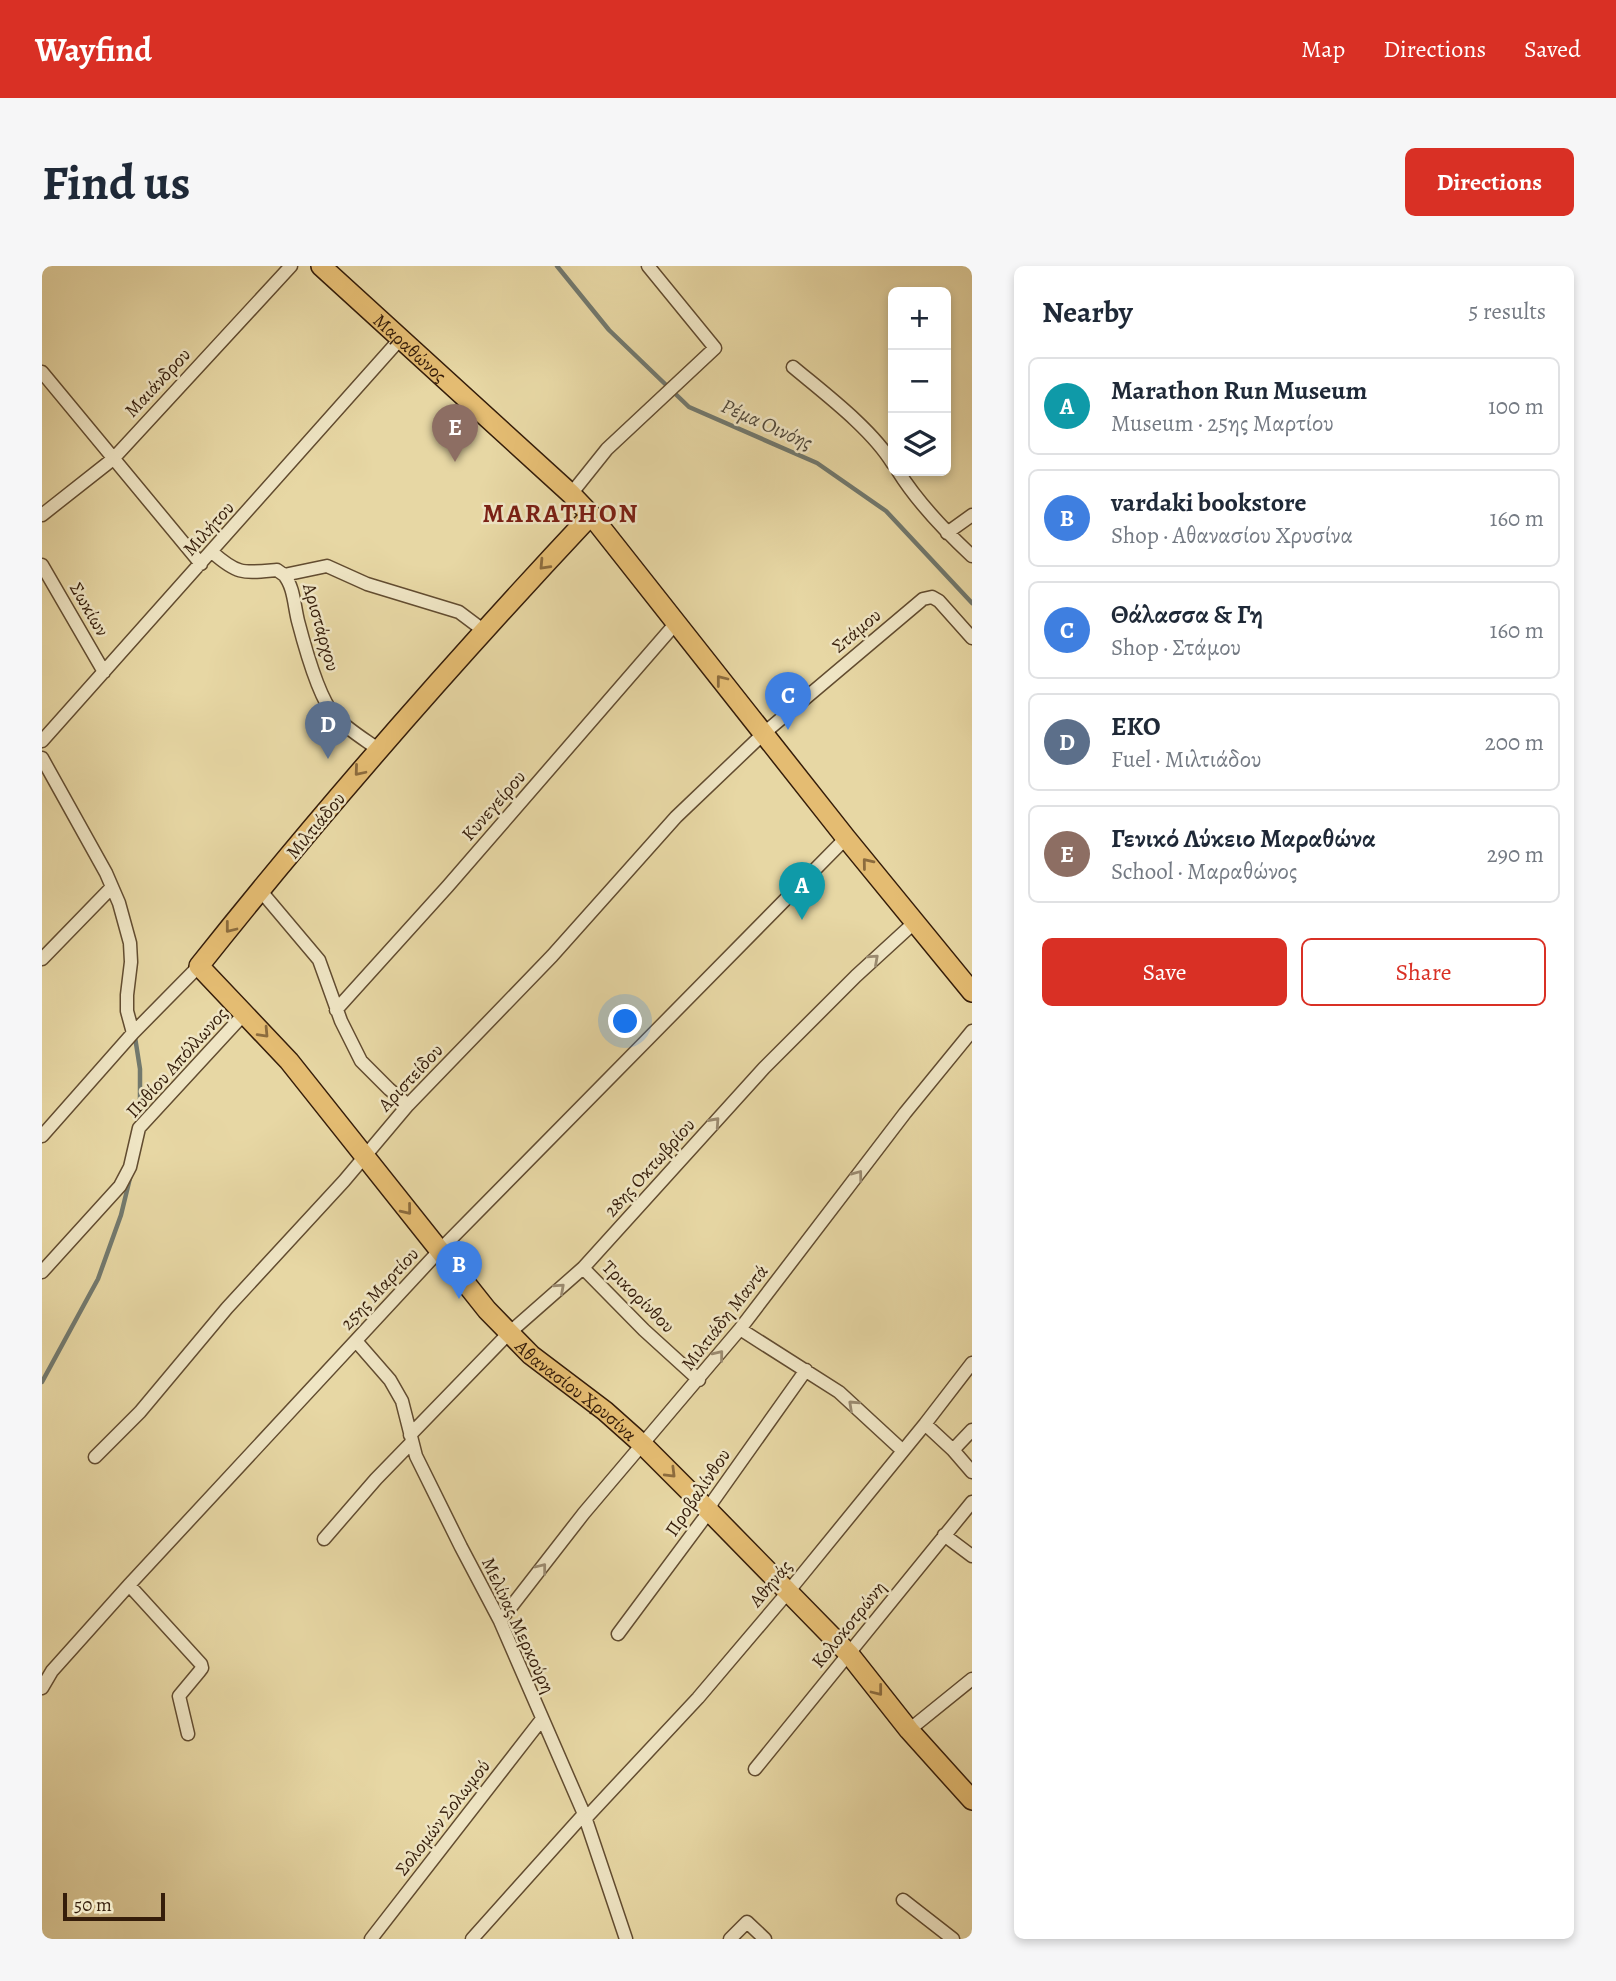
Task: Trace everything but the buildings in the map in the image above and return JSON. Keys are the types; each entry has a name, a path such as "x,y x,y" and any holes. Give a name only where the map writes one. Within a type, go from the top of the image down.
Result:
{"main road":[{"name":"Μαραθώνος","path":"321,266 590,515 972,992"},
{"name":"Μιλτιάδου","path":"200,966 378,749 590,515"},
{"name":"Αθανασίου Χρυσίνα","path":"200,966 289,1061 487,1310 551,1371 593,1402 642,1444 709,1511 849,1654 909,1730 972,1800"}],"street":[{"name":"Μαιάνδρου","path":"42,515 113,459 291,266"},
{"path":"570,494 607,449 715,348 648,266"},
{"name":"Μιλήτου","path":"42,741 401,338"},
{"path":"793,367 873,438 888,455"},
{"path":"42,372 201,564"},
{"path":"901,476 913,494 947,533 972,556"},
{"path":"947,533 972,515"},
{"path":"212,552 235,569 259,572 276,569 284,575 327,566 367,584 458,612 483,630"},
{"name":"Σωκίων","path":"42,565 104,672"},
{"name":"Αριστάρχου","path":"284,575 291,588 302,634 326,704 338,719 378,749"},
{"name":"Στάμου","path":"763,734 923,599 932,597 939,601 972,638"},
{"name":"Κυνεγείρου","path":"336,1010 448,887 676,623"},
{"name":"Αριστείδου","path":"95,1457 140,1412 227,1308 344,1181 408,1105 552,956 676,817 763,734"},
{"path":"42,758 112,887 130,943 127,1011 132,1033"},
{"name":"25ης Μαρτίου","path":"42,1688 52,1671 129,1585 439,1251 846,838"},
{"path":"42,959 112,887"},
{"path":"260,890 319,960 336,1010 361,1061 408,1105"},
{"name":"28ης Οκτωβρίου","path":"324,1539 509,1333 583,1268 764,1068 856,976 915,922"},
{"name":"Μιλτιάδου","path":"42,1136 132,1033 200,966"},
{"name":"Πυθίου Απόλλωνος","path":"42,1272 120,1186 130,1167 138,1128 245,1013"},
{"name":"Μιλτιάδη Μαντά","path":"500,1621 584,1513 740,1329 972,1031"},
{"name":"Τρικορίνθου","path":"583,1268 698,1380"},
{"path":"740,1329 839,1392 903,1451"},
{"name":"Μελίνας Μερκούρη","path":"356,1340 398,1392 405,1408 416,1456 500,1621 585,1816 626,1939"},
{"name":"Αθηνάς","path":"472,1939 698,1699 970,1369"},
{"name":"Προβαλίνθου","path":"618,1634 709,1511 713,1501 806,1370"},
{"path":"925,1424 972,1472"},
{"path":"953,1450 972,1430"},
{"name":"Κολοκοτρώνη","path":"755,1769 972,1502"},
{"path":"944,1535 972,1556"},
{"path":"129,1585 201,1664 202,1668 179,1696 188,1734"},
{"path":"909,1730 972,1679"},
{"name":"Σολομών Σολωμού","path":"371,1939 542,1718"},
{"path":"903,1900 953,1939"},
{"path":"730,1939 747,1922 765,1939"}],"waterway":[{"name":"Ρέμα Οινόης","path":"557,266 609,330 689,407 817,463 886,511 972,603"},
{"path":"135,1037 140,1069 140,1113"},
{"path":"42,1382 98,1279 121,1215 130,1178"}],"place":[{"name":"Γενικό Λύκειο Μαραθώνα","path":"455,462"},
{"name":"Θάλασσα & Γη","path":"788,730"},
{"name":"EKO","path":"328,759"},
{"name":"Marathon Run Museum","path":"802,920"},
{"name":"vardaki bookstore","path":"459,1299"}],"district":[{"name":"MARATHON","path":"561,513"}]}
